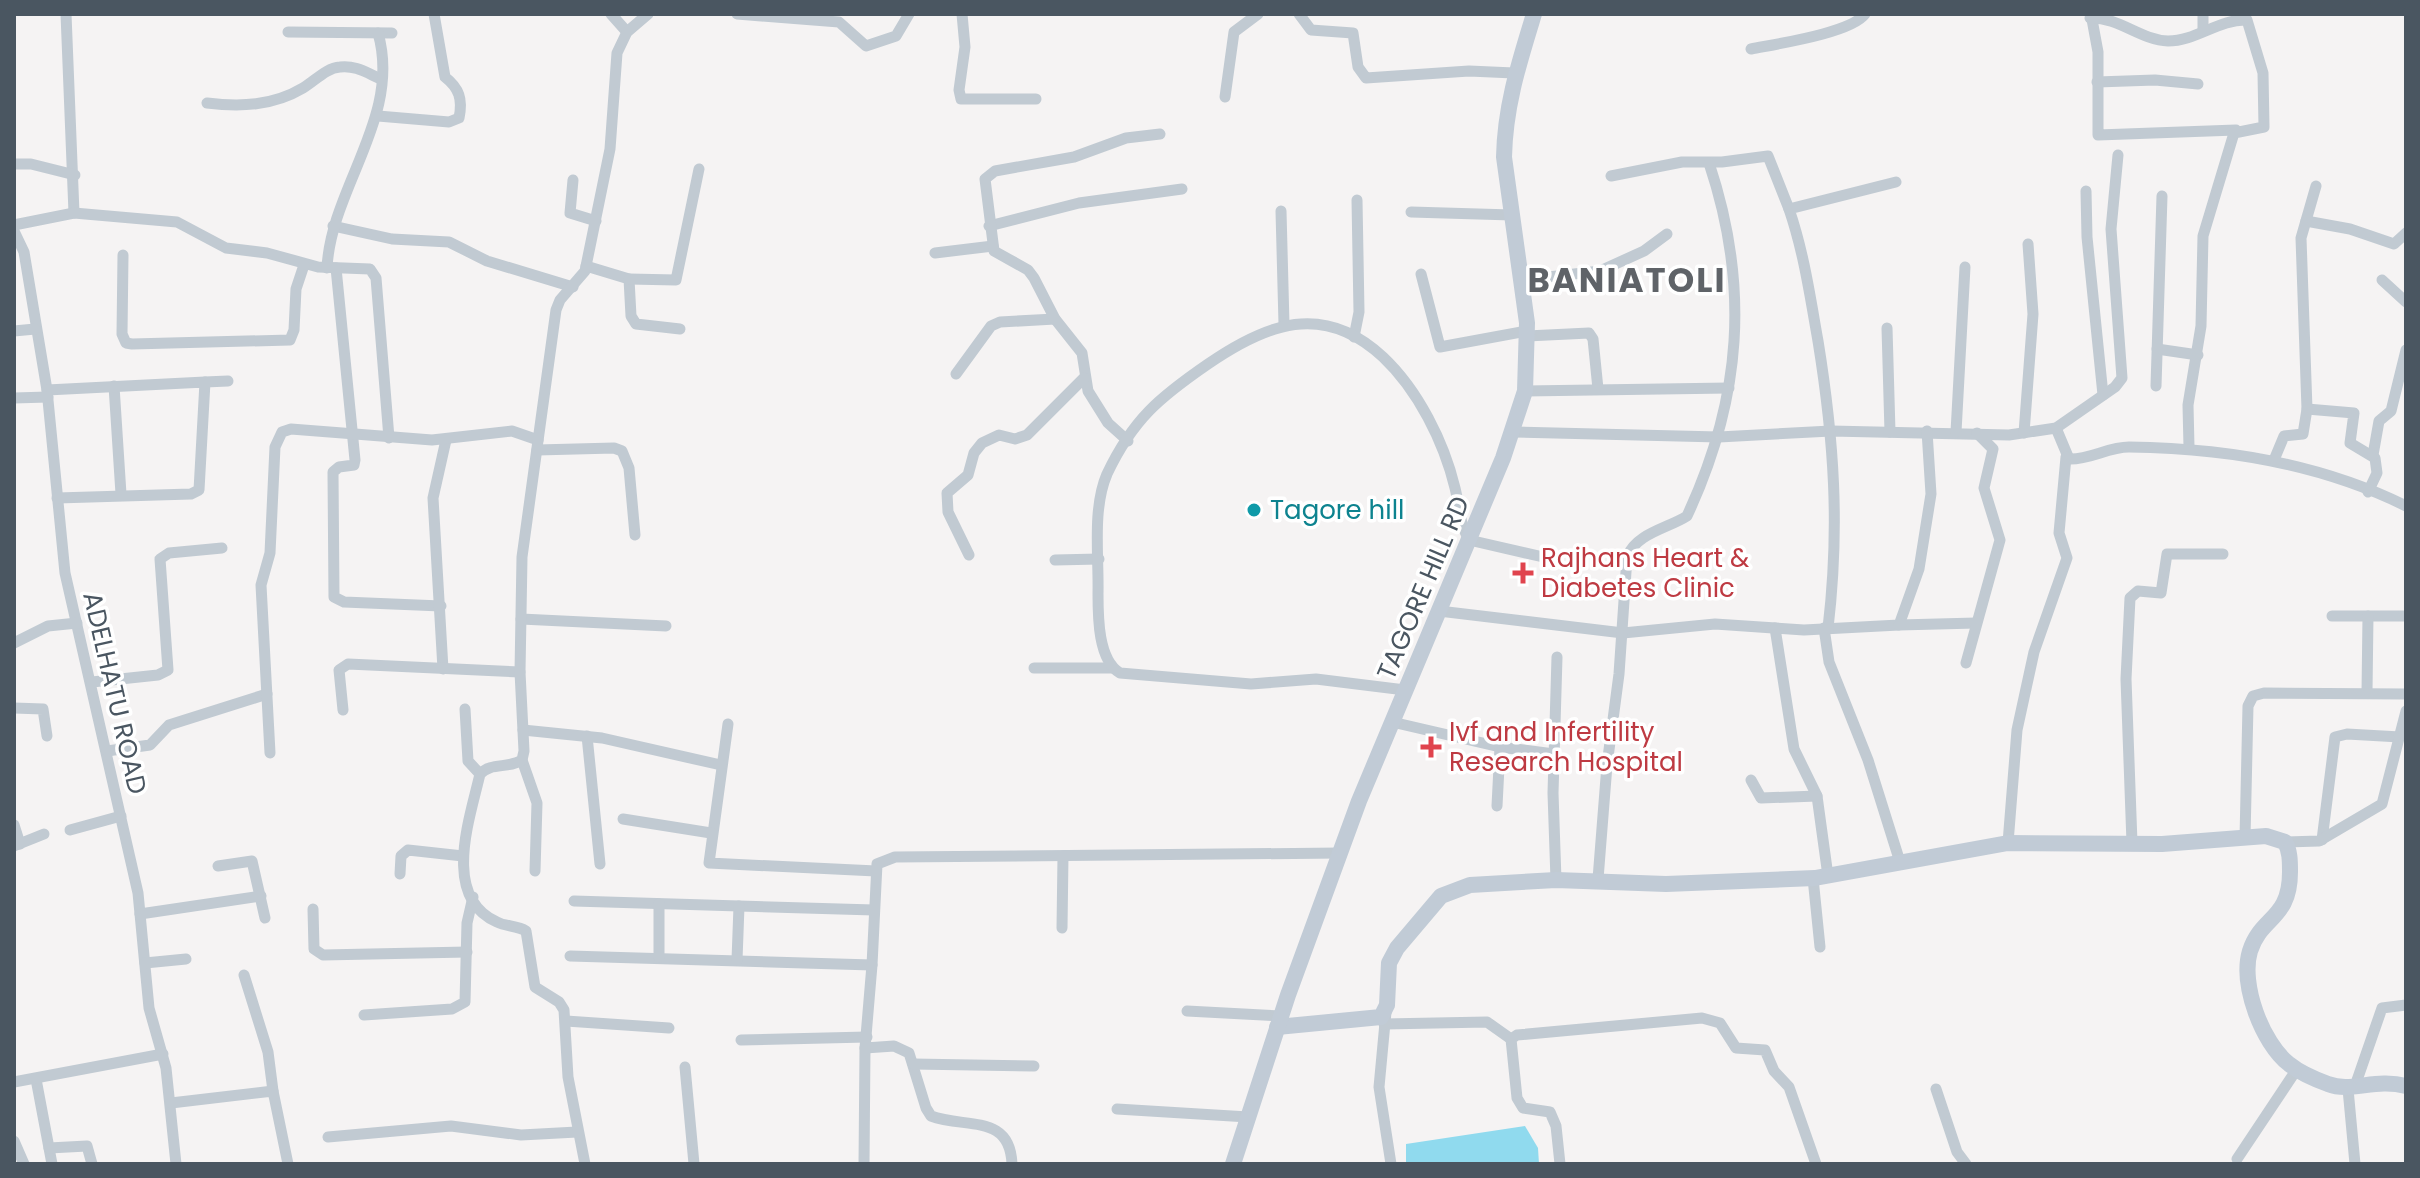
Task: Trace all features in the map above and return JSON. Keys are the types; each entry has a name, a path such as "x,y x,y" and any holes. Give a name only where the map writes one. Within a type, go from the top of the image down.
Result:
{"street":[{"path":"66,14 75,175 74,213"},
{"path":"378,116 449,122 459,118 459,93 454,83 445,77 434,14"},
{"path":"611,14 627,32"},
{"path":"535,871 537,803 522,760 522,557 556,310 586,266 610,149 615,69 627,32 648,14"},
{"path":"737,14 839,22 866,46 896,36 909,14"},
{"path":"962,14 965,47 959,90 961,99 1036,99"},
{"path":"1225,97 1234,32 1258,14"},
{"path":"1299,14 1311,30 1353,33 1358,67 1366,78 1479,71 1514,73"},
{"name":"TAGORE HILL RD","path":"1233,1164 1279,1022 1340,853 1514,432 1525,391 1527,334 1504,146 1514,73 1534,14"},
{"path":"1751,49 1817,34 1859,20 1865,14"},
{"path":"2203,14 2203,30"},
{"path":"2090,16 2111,19 2163,41 2179,40 2203,30 2241,19 2250,23 2263,73 2265,124 2261,130 2100,136 2095,127 2098,52 2090,16"},
{"path":"288,32 392,33"},
{"path":"378,33 381,79 378,116 333,226 332,268 353,433 354,465 339,467 333,472 334,597 344,602 441,606"},
{"path":"207,103 238,107 267,102 298,91 333,68 343,66 355,67 381,79"},
{"path":"2097,82 2155,80 2198,84"},
{"path":"2189,447 2187,415 2198,355 2203,236 2236,130"},
{"path":"1128,441 1108,423 1084,378 1082,353 1055,319 1028,270 998,255 993,246 984,186 989,174 1074,157 1126,138 1160,134"},
{"path":"1514,432 1719,437 1831,431 2024,433 2056,428 2122,378 2111,229 2118,155"},
{"path":"1611,176 1682,162 1709,163 1770,157 1804,256 1831,431 1837,548 1826,628 1829,662 1868,760 1900,862"},
{"path":"1598,879 1628,553 1666,524 1686,517 1719,437 1729,388 1737,307 1725,216 1709,163"},
{"path":"14,164 31,164 75,175"},
{"path":"586,266 629,279 666,283 676,280 699,169"},
{"path":"573,180 570,213 596,221"},
{"path":"1789,209 1896,182"},
{"path":"2274,460 2284,436 2303,434 2307,409 2301,238 2316,186"},
{"path":"989,226 1079,203 1182,189"},
{"path":"2086,191 2087,237 2103,395"},
{"path":"2156,386 2162,196"},
{"path":"1354,337 1359,312 1357,200"},
{"path":"1281,211 1284,324"},
{"path":"1411,212 1512,215"},
{"path":"14,228 74,213 177,222 226,248 267,253 304,265 370,269 376,278 389,438"},
{"path":"2306,221 2350,229 2394,244 2406,233"},
{"path":"333,226 407,241 449,242 487,261 573,287"},
{"name":"ADELHATU ROAD","path":"14,228 24,252 48,394 65,573 92,682 140,914 152,1024 163,1054 176,1164"},
{"path":"1522,280 1600,271 1644,251 1667,234"},
{"path":"2024,433 2033,314 2028,244"},
{"path":"935,253 993,246"},
{"path":"123,255 122,334 126,343 132,344 290,340 294,330 296,289 304,265"},
{"path":"1956,432 1965,267"},
{"path":"1421,274 1440,347 1527,334 1589,333 1593,339 1598,389"},
{"path":"629,279 632,320 680,329"},
{"path":"2382,280 2406,302"},
{"path":"956,374 991,326 1000,322 1055,319"},
{"path":"1112,668 1104,650 1099,617 1103,487 1150,406 1247,338 1284,324 1327,328 1354,337 1391,365 1437,434 1455,487 1460,525 1469,540 1552,559"},
{"path":"1887,328 1890,432"},
{"path":"14,331 35,329"},
{"path":"2157,349 2198,355"},
{"path":"2368,492 2377,473 2373,455 2379,421 2391,411 2406,350"},
{"path":"969,555 948,512 947,493 968,475 974,453 982,443 999,435 1015,439 1027,435 1084,378"},
{"path":"14,398 114,386 228,381"},
{"path":"57,498 191,494 199,490 205,382"},
{"path":"114,386 121,494"},
{"path":"1525,391 1729,388"},
{"path":"2307,409 2353,412 2355,420 2350,443 2373,455"},
{"path":"2008,843 2017,730 2034,652 2067,558 2059,533 2066,457 2056,428"},
{"path":"270,753 261,585 270,553 277,439 282,432 291,429 446,440 512,431 538,445 614,448 622,451 629,468 635,535"},
{"path":"1899,625 1919,569 1931,494 1927,431"},
{"path":"1966,663 2000,540 1984,488 1993,449 1977,433"},
{"path":"443,669 433,498 446,440"},
{"path":"2066,457 2075,460 2127,447 2189,447 2274,460 2406,506"},
{"path":"92,682 158,675 168,670 160,559 169,553 222,548"},
{"path":"2132,843 2126,679 2130,598 2138,591 2161,593 2167,554 2223,554"},
{"path":"1055,560 1099,559"},
{"path":"1439,611 1623,633 1715,624 1826,628 1976,623"},
{"path":"2332,616 2406,616"},
{"path":"2367,692 2368,616"},
{"path":"521,619 666,626"},
{"path":"14,643 48,626 77,623"},
{"path":"1775,628 1794,749 1817,796 1820,947"},
{"path":"1556,880 1554,754 1557,657"},
{"path":"343,710 339,670 343,666 520,672"},
{"path":"1034,668 1112,668 1120,673 1251,684 1316,679 1405,690"},
{"path":"2245,838 2248,706 2253,696 2264,693 2406,694"},
{"path":"107,751 150,745 162,730 177,722 267,694"},
{"path":"14,708 43,709 47,736"},
{"path":"465,709 468,761 480,774"},
{"path":"1391,1164 1379,1087 1392,956 1441,896 1470,885 1556,880 1598,879 1666,884 1820,877 2008,843 2132,843 2275,837 2285,842 2322,840 2344,823 2382,804 2406,711"},
{"path":"1392,722 1500,747 1554,754"},
{"path":"728,724 707,857 714,866 876,871"},
{"path":"523,730 587,736 721,765"},
{"path":"2322,840 2335,737 2347,734 2400,737"},
{"path":"587,736 600,864"},
{"path":"1497,806 1500,747"},
{"path":"522,760 513,765 491,767 480,774 462,872 473,897 486,915 497,923 526,931 535,987 559,1002 566,1021 568,1077 585,1164"},
{"path":"1751,780 1761,798 1817,796"},
{"path":"70,830 121,816"},
{"path":"623,819 711,833"},
{"path":"14,825 17,845 44,834"},
{"path":"2285,842 2290,857 2290,892 2284,907 2251,947 2247,967 2257,1012 2270,1042 2297,1069 2331,1085 2352,1087 2366,1082 2406,1086"},
{"path":"400,874 401,856 408,850 463,856"},
{"path":"864,1164 866,1043 877,864 895,857 1340,853"},
{"path":"1062,928 1063,856"},
{"path":"218,866 252,861 265,918"},
{"path":"140,914 261,896"},
{"path":"364,1015 459,1007 465,1002 467,923 473,897"},
{"path":"574,901 874,910"},
{"path":"659,904 659,957"},
{"path":"737,960 739,906"},
{"path":"313,909 317,953 467,952"},
{"path":"570,956 872,965"},
{"path":"145,963 186,959"},
{"path":"244,975 268,1052 288,1164"},
{"path":"2355,1164 2352,1087 2382,1008 2406,1005"},
{"path":"1187,1011 1279,1022 1385,1018 1487,1022 1511,1039 1517,1098 1523,1108 1550,1112 1554,1118 1560,1164"},
{"path":"1511,1039 1517,1035 1687,1019 1715,1020 1736,1048 1763,1049 1767,1053 1774,1071 1788,1083 1816,1164"},
{"path":"566,1021 669,1028"},
{"path":"741,1040 866,1043 903,1048 913,1064 931,1116 977,1123 1001,1134 1009,1144 1012,1164"},
{"path":"14,1082 163,1054"},
{"path":"913,1064 1034,1066"},
{"path":"685,1067 694,1164"},
{"path":"2237,1159 2297,1069"},
{"path":"36,1079 52,1164"},
{"path":"1936,1089 1957,1152 1966,1164"},
{"path":"171,1103 273,1091"},
{"path":"1117,1109 1248,1117"},
{"path":"328,1137 451,1126 521,1135 577,1132"},
{"path":"14,1141 24,1164"},
{"path":"49,1148 87,1146 92,1164"}],"water":[{"path":"1525,1126 1538,1148 1539,1164 1406,1164 1406,1144"}],"place":[{"name":"Tagore hill","path":"1254,510"},
{"name":"Rajhans Heart & Diabetes Clinic","path":"1523,573"},
{"name":"Ivf and Infertility Research Hospital","path":"1431,747"}],"district":[{"name":"BANIATOLI","path":"1627,280"}]}
